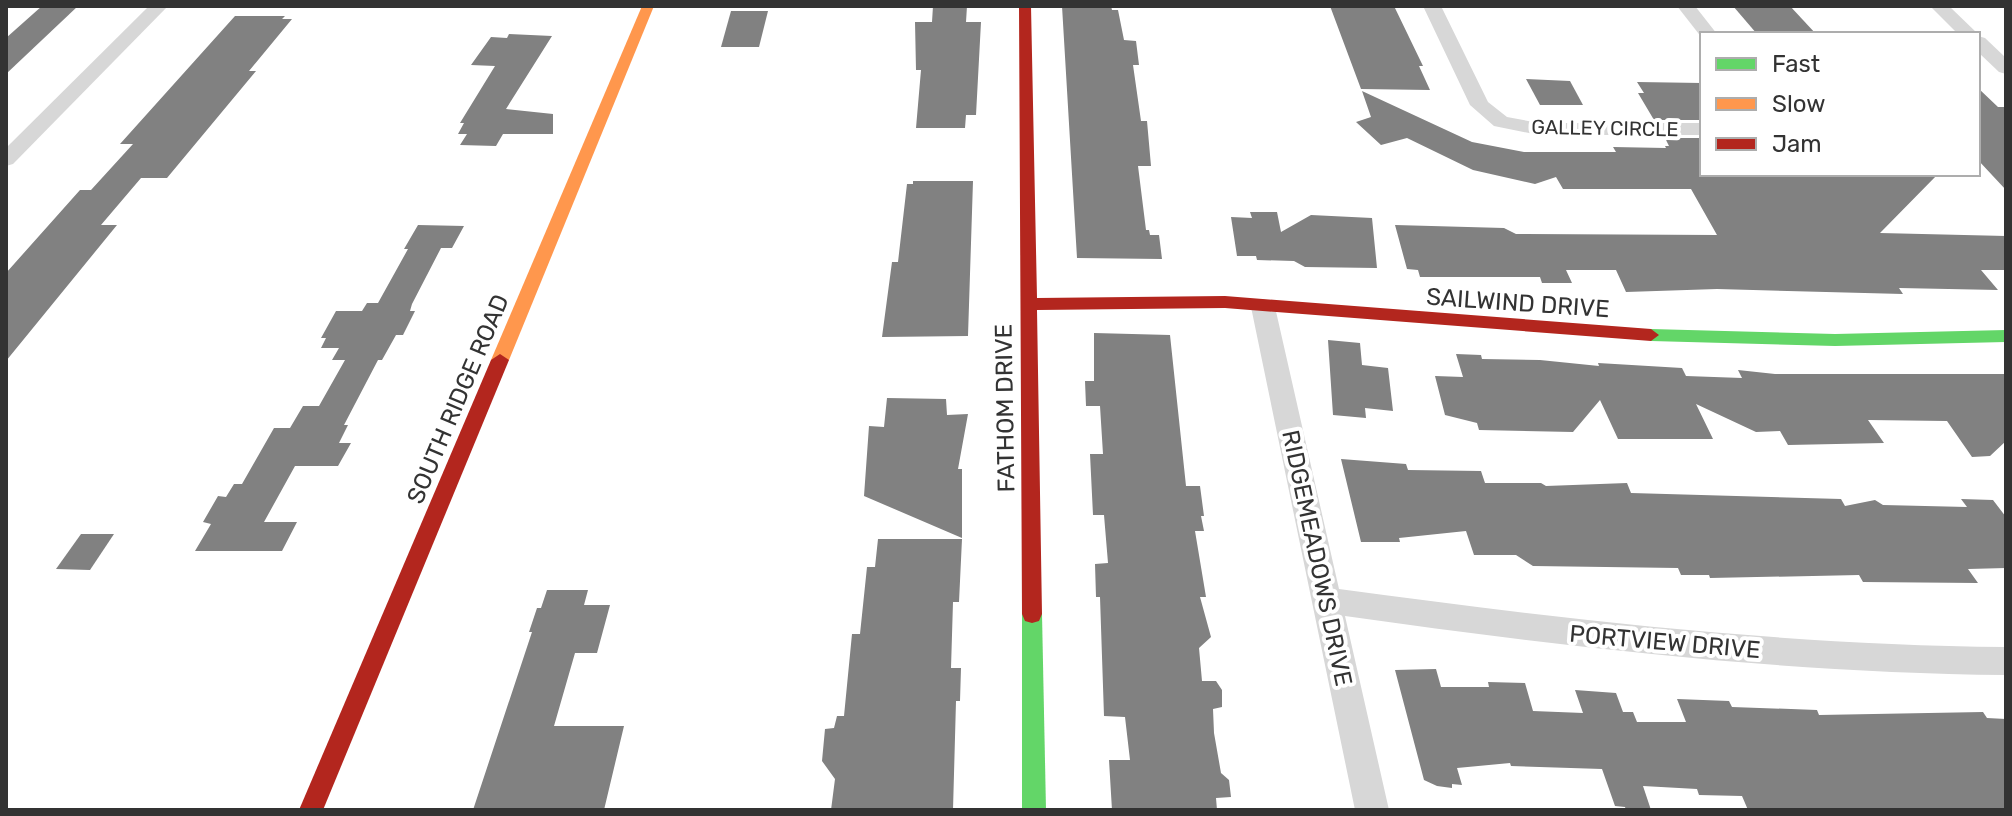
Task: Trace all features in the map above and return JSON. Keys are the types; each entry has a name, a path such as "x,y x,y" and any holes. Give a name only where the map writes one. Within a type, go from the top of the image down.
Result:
{"street":[{"path":"6,160 159,6"},
{"name":"SOUTH RIDGE ROAD","path":"311,810 648,6"},
{"name":"FATHOM DRIVE","path":"1025,6 1034,810"},
{"name":"GALLEY CIRCLE","path":"1432,6 1480,105 1501,122 1539,129 1700,129"},
{"path":"1686,6 1706,32"},
{"path":"1939,6 1967,32"},
{"path":"1980,44 2006,68"},
{"name":"SAILWIND DRIVE","path":"1028,304 1225,302 1585,332 1717,339 2006,336"},
{"name":"RIDGEMEADOWS DRIVE","path":"1263,307 1372,810"},
{"name":"PORTVIEW DRIVE","path":"1327,600 1587,636 1843,656 2006,661"}],"building":[{"path":"42,6 78,6 6,74 6,38"},
{"path":"933,6 967,6 966,22 981,22 976,115 966,115 965,128 916,128 921,70 916,70 915,22 932,22"},
{"path":"1062,6 1111,6 1112,10 1118,10 1124,40 1136,41 1139,65 1133,65 1141,121 1147,121 1151,166 1138,166 1146,230 1150,235 1159,235 1162,259 1077,258"},
{"path":"1330,6 1394,6 1423,66 1419,66 1430,90 1361,89"},
{"path":"1733,6 1790,6 1814,32 1755,32"},
{"path":"731,11 768,11 759,47 721,47"},
{"path":"235,16 285,16 282,19 292,19 249,71 256,71 167,178 141,178 101,225 117,225 6,361 6,273 80,190 91,190 133,144 120,144"},
{"path":"509,34 552,36 506,109 553,114 553,134 503,134 496,146 460,145 467,134 458,134 464,123 460,123 495,66 471,65 491,37 507,38"},
{"path":"1526,79 1570,81 1583,105 1540,105"},
{"path":"1637,82 1700,83 1700,120 1654,120 1638,93 1644,93"},
{"path":"1980,90 1998,107 2006,107 2006,190 1980,162"},
{"path":"1362,91 1472,142 1524,152 1616,152 1613,147 1666,148 1669,146 1665,138 1700,138 1700,176 1936,176 1880,233 2006,236 2006,270 1981,270 1998,290 1899,288 1903,294 1717,289 1626,292 1616,270 1566,270 1572,283 1542,283 1540,277 1420,277 1418,270 1407,269 1395,225 1504,228 1516,234 1717,235 1691,189 1563,189 1556,177 1535,184 1473,170 1407,138 1381,145 1356,122 1371,117"},
{"path":"913,181 973,181 968,336 882,337 892,262 898,262 907,184 913,184"},
{"path":"1250,212 1277,212 1281,232 1311,215 1372,218 1377,268 1305,267 1294,261 1237,256 1231,217 1252,218"},
{"path":"418,225 464,226 452,248 441,248 412,304 410,311 415,311 403,335 396,335 382,360 378,360 344,425 348,425 339,443 351,443 338,466 295,466 264,522 297,522 282,551 195,551 211,524 203,522 218,496 226,497 234,484 242,484 274,428 290,428 303,406 319,406 345,360 332,360 339,348 321,348 326,338 321,338 336,311 362,311 367,303 378,303"},
{"path":"1094,333 1170,335 1186,486 1200,486 1204,516 1201,516 1204,531 1195,531 1206,597 1200,597 1211,637 1199,648 1202,681 1216,681 1222,690 1222,707 1213,709 1214,733 1221,773 1229,780 1231,797 1216,798 1217,810 1112,810 1109,760 1130,760 1125,717 1104,716 1100,597 1096,597 1095,564 1108,563 1104,515 1093,515 1090,454 1103,454 1100,406 1086,406 1085,381 1094,381"},
{"path":"1328,340 1360,343 1362,365 1388,368 1393,411 1365,408 1366,418 1333,415"},
{"path":"1456,354 1481,355 1482,359 1682,368 1686,376 1742,378 1738,370 1775,374 2006,374 2006,441 1990,456 1972,457 1947,421 1868,420 1884,443 1788,445 1780,431 1756,432 1696,404 1713,439 1618,439 1600,400 1573,432 1479,430 1477,423 1445,415 1435,376 1463,377"},
{"path":"887,398 946,399 947,415 968,414 958,469 962,469 962,538 864,496 869,426 884,427"},
{"path":"1341,459 1406,464 1408,470 1481,471 1485,483 1541,483 1546,486 1627,483 1631,493 1841,499 1845,506 1875,500 1883,505 1967,507 1961,499 1993,500 2006,517 2006,568 1968,569 1978,583 1863,582 1859,575 1710,578 1709,575 1681,575 1678,568 1533,566 1516,555 1474,555 1466,531 1399,538 1400,542 1361,542"},
{"path":"81,534 114,534 90,570 56,569"},
{"path":"878,539 962,539 959,602 953,602 951,668 961,668 960,701 956,701 953,810 831,810 835,779 822,761 825,729 834,728 837,716 844,716 852,634 860,634 867,567 875,567"},
{"path":"547,590 588,590 584,605 610,605 597,653 575,653 554,726 624,726 604,810 473,810 532,632 529,632 537,608 541,608"},
{"path":"1436,669 1441,687 1489,687 1488,682 1525,683 1533,711 1583,713 1575,690 1616,693 1623,712 1633,712 1637,722 1686,722 1677,699 1729,701 1732,707 1817,710 1819,715 1983,712 1987,718 2006,719 2006,810 1748,810 1742,796 1699,795 1697,789 1643,786 1651,810 1626,810 1625,807 1615,806 1602,769 1511,766 1510,763 1457,768 1462,785 1452,784 1452,788 1437,786 1424,780 1395,670"}],"traffic: fast":[{"path":"1651,335 1835,340 2006,336"},
{"path":"1032,614 1034,810"}],"traffic: slow":[{"path":"500,360 648,6"}],"traffic: jam":[{"path":"1025,6 1032,614"},
{"path":"1028,304 1225,302 1651,335"},
{"path":"311,810 500,360"}]}
